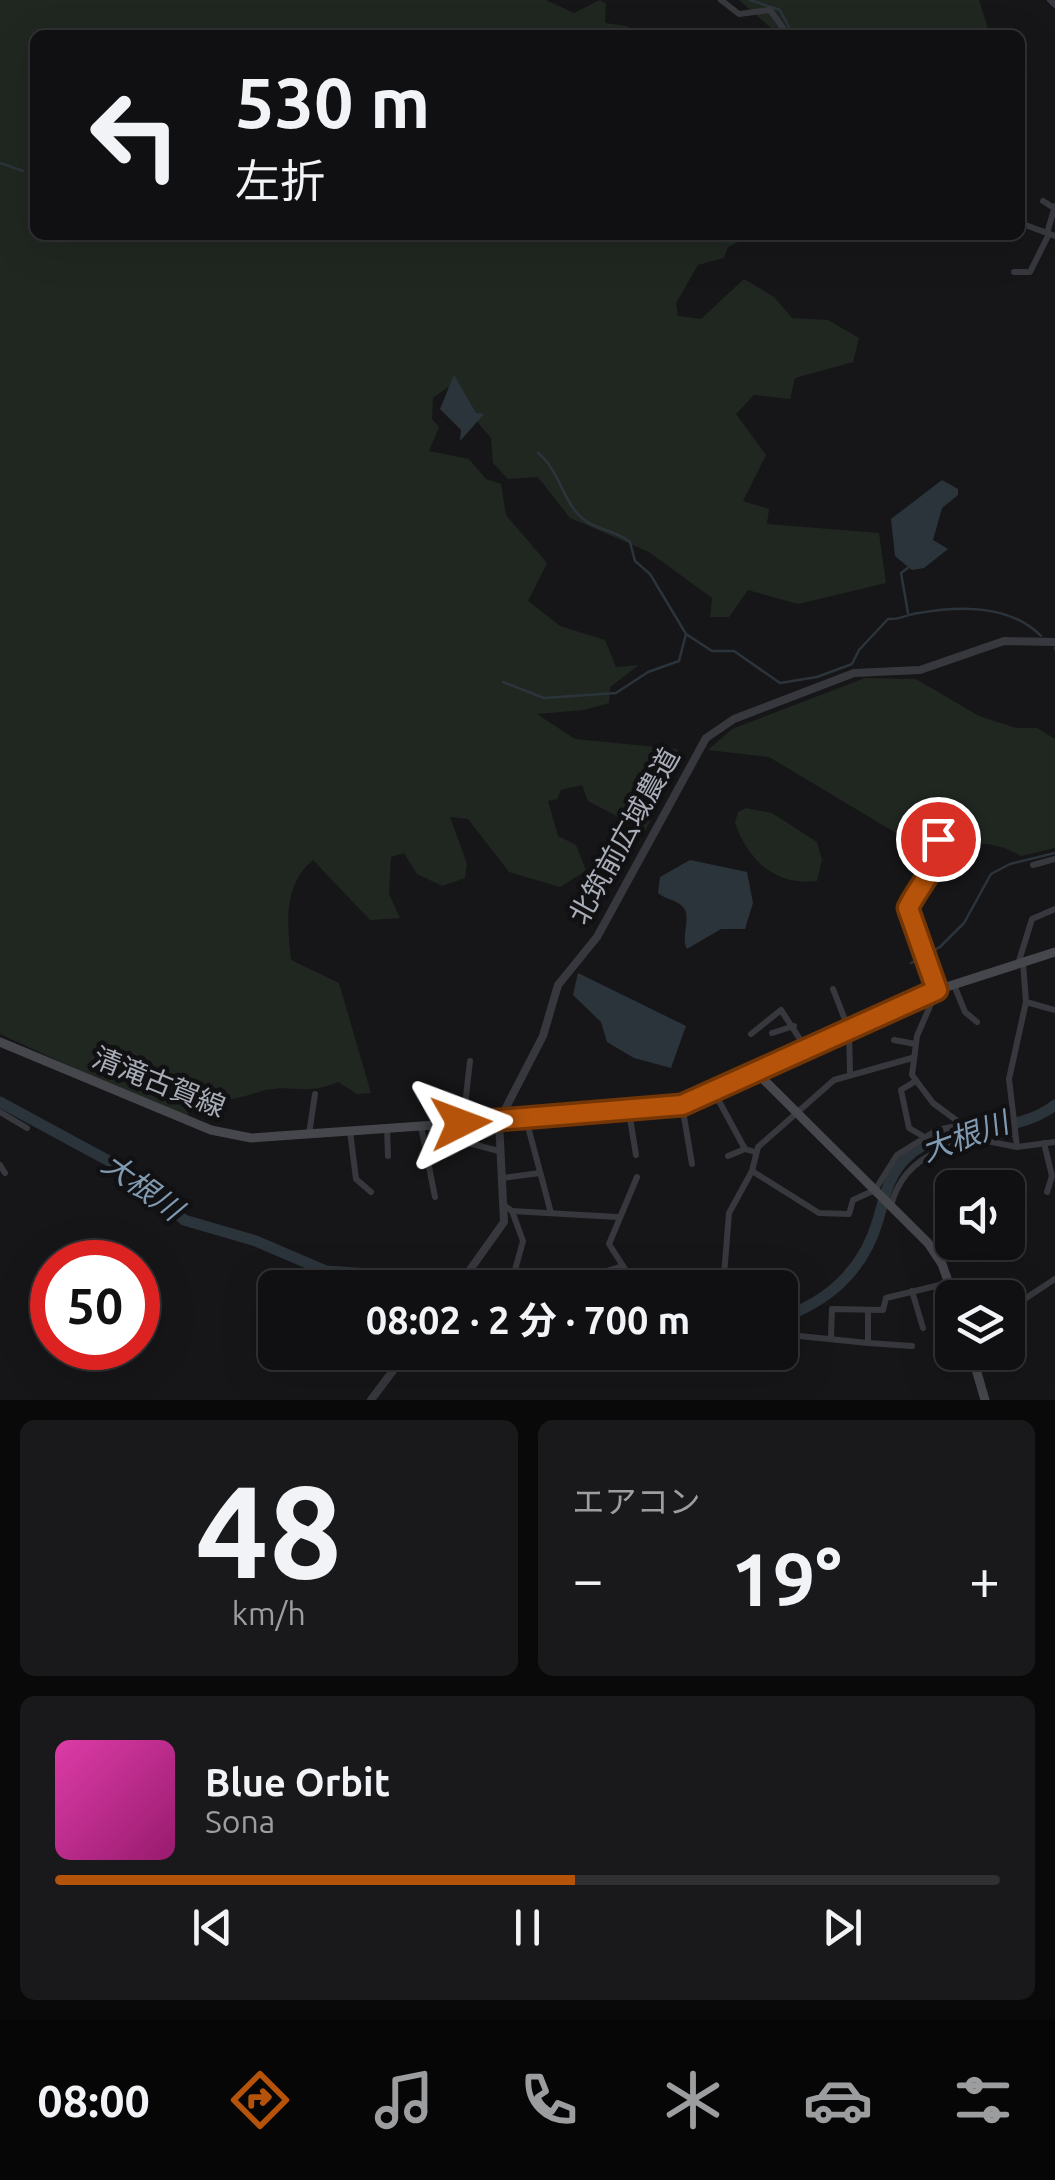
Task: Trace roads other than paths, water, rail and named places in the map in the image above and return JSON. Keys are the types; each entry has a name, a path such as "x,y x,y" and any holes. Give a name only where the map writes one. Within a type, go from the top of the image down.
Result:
{"main road":[{"name":"清滝古賀線","path":"0,1042 223,1133 268,1138 628,1112 682,1105 937,990 1055,952"},
{"path":"756,1072 928,1242 948,1280"},
{"path":"976,1370 985,1400"}],"street":[{"path":"721,0 739,14 770,10 784,30"},
{"path":"1014,272 1029,274 1050,234 1054,207 1043,201"},
{"path":"1025,225 1050,234"},
{"name":"北筑前広域農道","path":"471,1270 500,1230 509,1208 499,1151 500,1121 543,1036 561,978 597,937 697,750 713,732 854,674 920,670 1004,641 1055,642"},
{"path":"904,818 938,839 940,848 908,908 937,990 915,1044 914,1082 960,1123"},
{"path":"1033,865 1055,858"},
{"path":"1017,1147 1009,1080 1026,1002 1021,963 1032,919 1055,910"},
{"path":"954,985 965,1012 977,1022"},
{"path":"833,988 850,1030 850,1072"},
{"path":"1026,1002 1055,1010"},
{"path":"751,1034 781,1010 807,1050"},
{"path":"772,1034 794,1026"},
{"path":"894,1040 915,1044"},
{"path":"724,1270 729,1213 752,1170 755,1152 796,1112 850,1072 912,1058"},
{"path":"470,1060 462,1141 499,1151"},
{"path":"914,1082 901,1090 900,1097 909,1128 926,1138"},
{"path":"714,1092 745,1150 742,1161"},
{"path":"309,1134 315,1094"},
{"path":"682,1105 692,1164"},
{"path":"0,1112 27,1128"},
{"path":"628,1112 636,1155"},
{"path":"752,1170 819,1213 849,1214 858,1196 877,1192 898,1155 926,1138 960,1123 1012,1116"},
{"path":"526,1119 551,1213"},
{"path":"421,1126 435,1197"},
{"path":"387,1128 388,1156"},
{"path":"350,1131 356,1179 370,1192"},
{"path":"892,1206 898,1184 917,1162 958,1142 1016,1134"},
{"path":"978,1139 1017,1147 1055,1142"},
{"path":"1044,1143 1052,1157 1048,1192"},
{"path":"728,1156 745,1150 755,1152"},
{"path":"503,1178 540,1173"},
{"path":"627,1270 609,1244 637,1176"},
{"path":"515,1270 523,1241 509,1208 618,1217"},
{"path":"610,1270 623,1266"},
{"path":"1025,1298 1055,1279"},
{"path":"831,1337 832,1308 883,1310 886,1298 935,1285"},
{"path":"912,1290 924,1328"},
{"path":"868,1310 868,1343"},
{"path":"798,1335 912,1346"},
{"path":"371,1400 394,1370"}],"waterway":[{"path":"750,0 780,10 790,30"},
{"path":"0,163 23,171"},
{"path":"538,453 581,517 630,542 635,561 650,574 686,634 712,651 734,651 780,683 817,677 852,664 859,650 888,619 915,614 983,610 1014,618 1041,636"},
{"path":"908,613 901,573 909,567"},
{"path":"503,682 544,698 616,693 648,672 679,661 686,634"},
{"path":"911,963 940,947 964,923 991,874 1010,864 1055,853"},
{"name":"大根川","path":"0,1102 133,1174 184,1220 256,1241 324,1270"},
{"name":"大根川","path":"798,1311 829,1293 864,1254 891,1179 906,1158 941,1138 1019,1122 1055,1105"}]}
